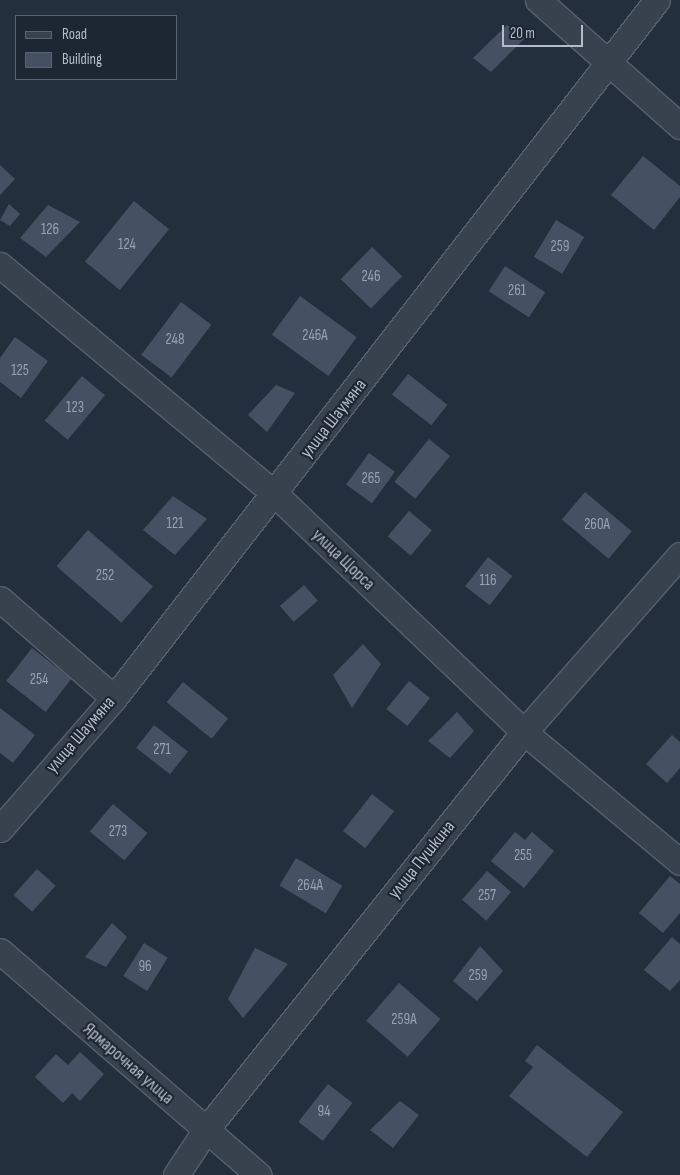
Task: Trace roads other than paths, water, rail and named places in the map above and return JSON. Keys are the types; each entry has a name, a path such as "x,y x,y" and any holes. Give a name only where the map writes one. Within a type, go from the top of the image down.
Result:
{"street":[{"path":"538,0 680,126"},
{"name":"улица Шаумяна","path":"0,829 114,698 275,494 658,0"},
{"name":"улица Щорса","path":"0,265 275,494 524,732 680,862"},
{"name":"улица Пушкина","path":"176,1175 204,1131 524,732 680,555"},
{"path":"0,599 114,698"},
{"name":"Ярмарочная улица","path":"0,951 204,1131 259,1175"}]}
